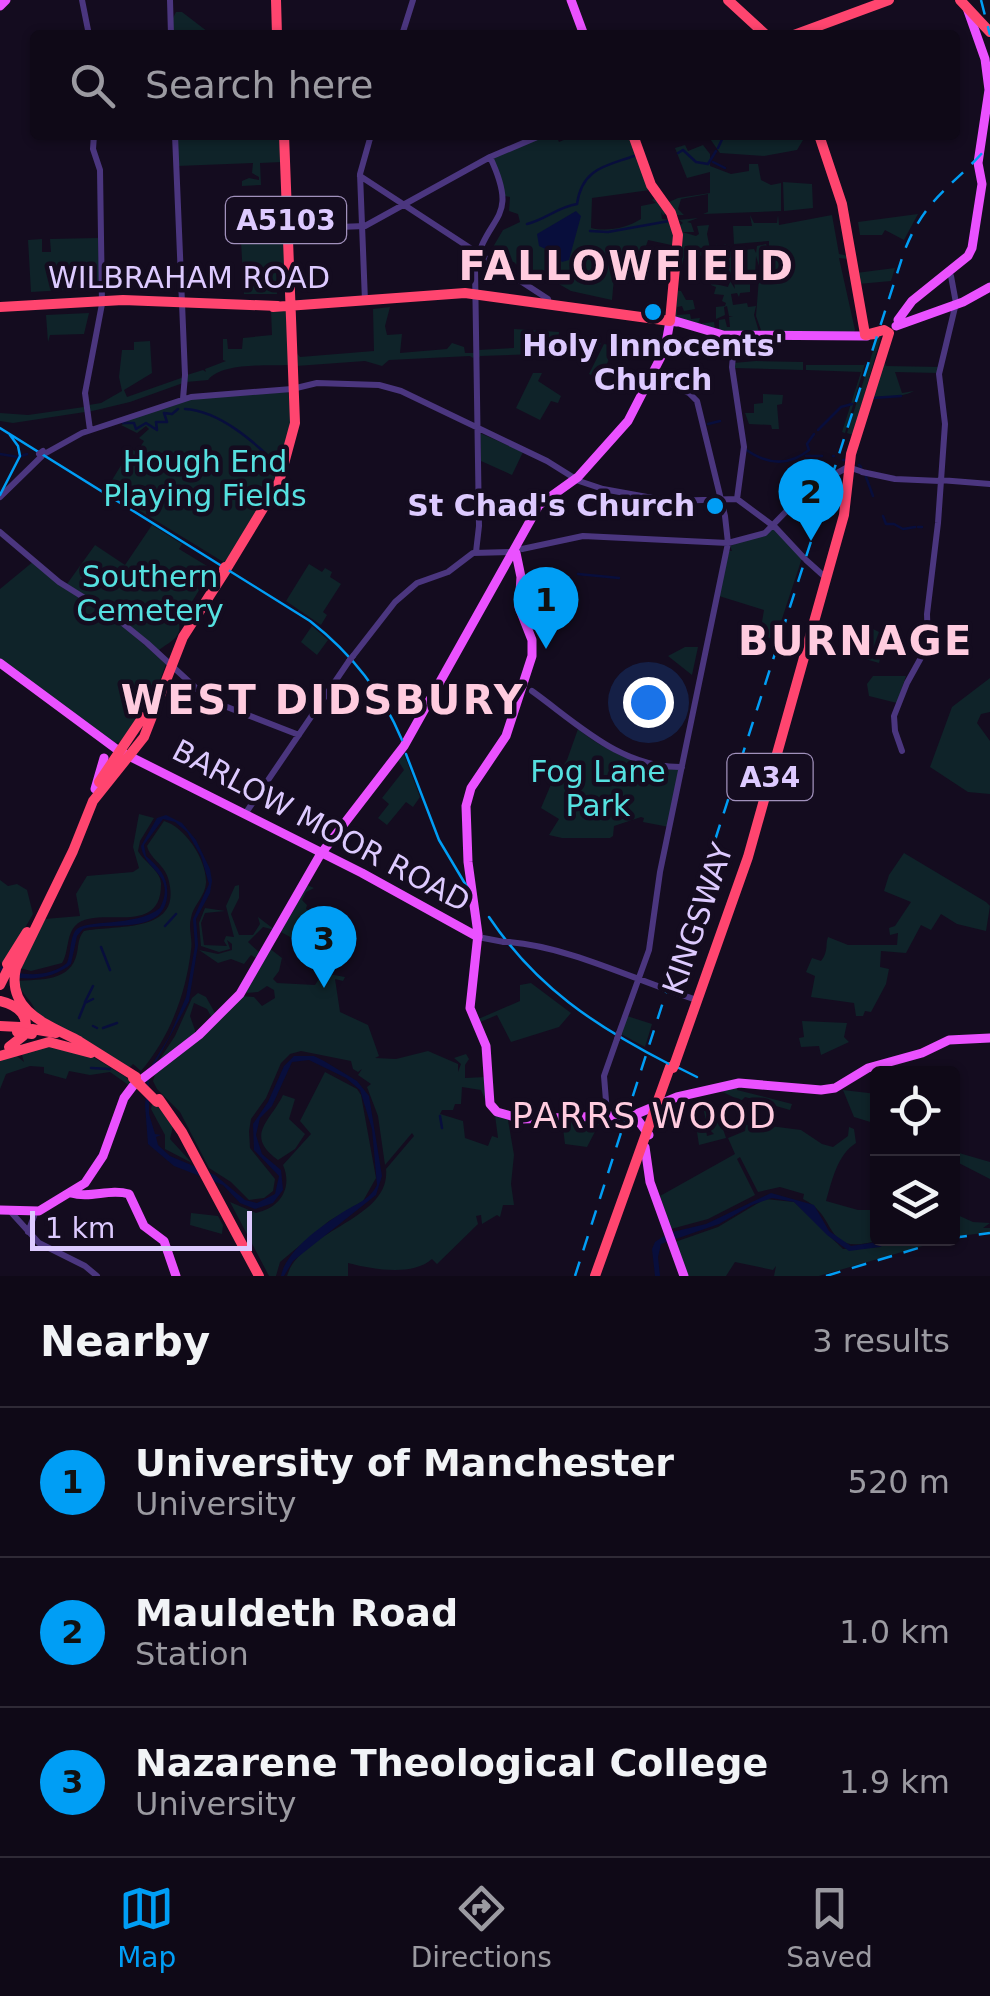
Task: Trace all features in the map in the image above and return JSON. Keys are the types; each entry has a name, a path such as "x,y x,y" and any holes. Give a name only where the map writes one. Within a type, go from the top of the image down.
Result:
{"highway":[{"path":"278,0 278,30"},
{"path":"728,0 761,30"},
{"path":"807,30 888,0"},
{"path":"967,10 990,32"},
{"name":"A5103","path":"8,974 98,788 152,705 196,613 268,503 284,470 295,423 283,140"},
{"path":"635,140 651,185 671,213 678,235 669,320"},
{"name":"A34","path":"821,140 880,330"},
{"name":"WILBRAHAM ROAD","path":"0,307 100,299 290,307 475,293 669,320"},
{"name":"KINGSWAY","path":"847,471 876,368 880,330"},
{"name":"KINGSWAY","path":"596,1276 752,839 840,519 851,454 876,368"},
{"name":"KINGSWAY","path":"746,857 791,697"},
{"name":"A5103","path":"98,788 119,752"},
{"path":"8,974 26,1033"},
{"path":"0,1001 18,1008 25,1017 26,1033"},
{"path":"0,1028 66,1041 138,1077"},
{"path":"0,1053 26,1033 79,1040 138,1077 158,1100 189,1149 257,1276"}],"main road":[{"path":"0,6 6,0"},
{"path":"571,0 582,30"},
{"path":"967,10 985,59 990,92"},
{"name":"KINGSWAY","path":"880,330 910,299 949,273 969,252 982,184 978,163 990,92"},
{"path":"4,1210 36,1212 91,1177 124,1098 138,1077 154,1070 206,1029 240,994 322,853 397,758 541,503 576,479 628,421 655,375 668,342 669,320 735,335 880,330 956,304 990,287"},
{"path":"515,553 521,580 520,607 532,640 532,660 506,734 471,788 465,811 476,934 469,1003 486,1046 492,1107 502,1115 522,1119 607,1114 647,1127 722,1086 760,1083 829,1089 868,1068 922,1053 948,1040 990,1038"},
{"name":"BARLOW MOOR ROAD","path":"0,663 119,752 476,934"},
{"path":"647,1127 671,1237 684,1276"},
{"path":"71,1193 86,1196 115,1190 130,1196 144,1226 164,1241 176,1276"}],"street":[{"path":"82,0 88,30"},
{"path":"170,0 170,30"},
{"path":"404,30 413,0"},
{"path":"90,427 86,385 100,299 100,170 92,149 93,140"},
{"path":"175,140 183,397"},
{"path":"365,302 360,176 370,140"},
{"path":"288,229 362,227 490,157 530,140"},
{"path":"476,552 480,524 475,293 478,252 503,204 502,184 490,157"},
{"path":"360,176 528,284 548,298 550,304"},
{"path":"900,750 894,716 928,642 926,624 946,415 939,391 940,369 956,304 949,273"},
{"path":"735,335 732,365 744,447 737,500"},
{"path":"607,1114 604,1076 649,950 660,872 728,542 697,401 655,375"},
{"path":"0,494 42,454 90,427 183,397 293,389 317,383 383,385 401,390 603,489 651,499 737,500 773,526 823,574"},
{"path":"245,814 351,659 406,592 419,582 448,572 476,552 515,553 584,536 728,542 757,536 773,526 810,488 847,471 895,480 990,484"},
{"path":"0,532 59,582 115,617 170,661 210,701 299,735"},
{"path":"532,691 605,746 660,766 682,768"},
{"path":"476,934 566,952 696,999"},
{"path":"4,1210 39,1244 97,1276"},
{"path":"28,1232 36,1212"}],"green space":[{"path":"176,12 182,12 205,30 173,30"},
{"path":"177,140 280,140 282,162 260,163 261,185 242,186 242,181 249,178 259,180 252,173 253,163 177,166"},
{"path":"534,140 632,140 650,190 592,198 591,228 610,229 635,222 641,219 641,206 656,203 652,200 656,198 668,213 661,212 662,219 672,220 676,246 648,240 644,252 637,257 616,255 612,300 571,291 545,276 540,283 538,274 526,274 514,262 505,261 506,255 493,247 503,230 520,222 518,214 509,211 510,197 505,196 493,158"},
{"path":"711,140 803,140 797,150 764,156 720,153"},
{"path":"685,145 688,151 703,145 710,154 710,166 731,174 749,171 749,164 758,164 761,180 771,185 781,183 781,211 703,214 708,212 708,194 681,199 678,209 684,215 676,215 667,203 678,198 710,193 710,172 687,178 675,148"},
{"path":"783,182 812,184 813,208 784,211"},
{"path":"918,214 904,240 885,230 882,235 860,235 858,222"},
{"path":"750,215 754,223 777,223 778,215 779,225 832,215 839,254 849,256 839,258 853,334 762,333 756,316 759,278 781,276 767,272 768,263 759,266 756,256 755,275 744,275 746,269 741,266 740,275 728,275 721,249 754,249 756,253 757,246 766,244 769,251 769,241 734,244 733,226 752,226"},
{"path":"698,218 687,222 694,232 682,232 696,236 697,226 709,225 710,249 685,246 684,252 716,252 716,243 721,254 684,257 678,270 680,225 683,223 679,220"},
{"path":"284,231 286,270 276,271 277,294 244,294 241,241 262,240 262,232"},
{"path":"98,238 100,288 31,292 28,240 42,239 42,252 51,252 50,239"},
{"path":"141,264 140,280 130,283 114,283 113,274 103,273 103,265"},
{"path":"895,268 891,281 858,284 856,273"},
{"path":"710,273 715,284 728,287 730,281 735,289 734,282 750,283 750,279 756,278 756,283 750,284 750,292 740,293 739,297 737,293 731,294 733,305 756,306 754,315 759,332 715,329 719,328 719,320 725,319 730,327 729,317 733,316 729,316 727,306 725,315 716,319 716,307 726,303 722,301 724,295 714,294 716,287 711,285"},
{"path":"673,290 681,291 686,300 693,300 695,309 684,311 682,306 677,307 677,315 700,318 698,324 714,322 715,329 674,319"},
{"path":"390,307 385,326 387,335 402,334 400,353 447,349 452,343 464,347 465,353 475,353 473,358 389,360 382,366 365,361 296,366 296,352 300,357 374,351 373,309"},
{"path":"271,310 286,310 289,365 234,368 208,380 186,382 187,375 206,372 205,369 226,361 223,339 227,339 228,349 242,349 243,338 272,335"},
{"path":"89,313 84,334 50,335 48,342 46,315"},
{"path":"514,329 559,332 558,341 563,344 601,343 597,352 480,356 478,360 478,350 514,348"},
{"path":"878,335 881,336 853,435 847,433"},
{"path":"150,341 152,373 124,390 127,397 184,377 183,383 88,412 89,405 122,391 122,350 134,350 134,342"},
{"path":"604,344 635,349 636,357 611,353 601,380 589,374"},
{"path":"866,360 845,433 842,432 861,372 806,370 806,365 864,365"},
{"path":"884,360 886,366 940,367 938,373 895,372 902,393 914,391 870,399"},
{"path":"803,362 803,370 734,368 733,363"},
{"path":"533,373 542,373 538,381 561,396 558,403 551,401 540,420 516,408"},
{"name":"Hough End Playing Fields","path":"288,392 288,438 282,460 262,503 225,563 106,490 131,449 137,452 144,441 139,438 149,429 146,426 137,433 121,425 129,422 120,423 193,398"},
{"path":"763,394 783,395 782,404 777,405 779,429 749,424 745,413 754,413 754,404 763,403"},
{"path":"84,407 85,412 13,423 0,421 0,413 28,415"},
{"path":"480,433 523,452 512,475 481,461"},
{"name":"Southern Cemetery","path":"152,525 182,544 179,549 212,569 179,623 177,636 159,650 67,584 95,545 125,565"},
{"path":"773,529 802,558 775,640 760,634 764,610 719,596 732,551 730,546"},
{"name":"Southern Cemetery","path":"34,561 114,618 166,664 156,691 122,742 115,743 0,661 0,589"},
{"path":"309,564 322,572 325,568 332,572 330,577 341,584 323,612 327,615 321,625 286,601"},
{"path":"312,626 328,640 317,655 301,642"},
{"path":"871,628 881,633 875,657 880,659 879,663 862,658"},
{"path":"685,647 698,647 692,675 668,656"},
{"path":"873,676 906,676 897,703 869,696 867,684"},
{"path":"990,678 990,712 981,714 977,723 990,741 990,794 968,792 930,767 952,707"},
{"name":"Fog Lane Park","path":"578,729 626,757 680,769 669,827 643,822 641,817 614,826 610,838 549,835 559,819 541,808 567,760"},
{"path":"404,754 420,797 413,807 406,802 387,825 378,818 389,804 382,798 404,770 397,759"},
{"path":"139,814 154,818 138,851 161,883 151,911 140,916 85,920 72,930 62,963 31,971 20,968 45,919 80,916 76,894 87,876 133,872 139,868 133,847"},
{"path":"164,821 180,830 193,846 203,864 206,883 191,918 191,950 181,998 160,1044 141,1071 133,1064 129,1068 36,1013 17,981 62,974 74,962 84,931 144,923 166,909 171,896 168,878 147,846"},
{"path":"904,853 986,902 990,906 986,931 957,924 941,914 931,930 921,925 906,953 881,951 880,967 889,969 886,984 871,1012 865,1011 863,1016 856,1016 854,1003 811,997 815,976 806,972 812,958 821,961 828,937 848,945 897,945 898,933 890,935 889,928 895,926 911,902 884,891 889,875"},
{"path":"0,880 27,890 33,914 3,966 0,961"},
{"path":"239,885 239,898 231,914 239,935 253,935 260,924 258,917 275,930 263,927 248,942 262,955 259,960 251,955 244,964 231,959 218,963 199,950 218,954 232,950 232,944 227,940 230,949 219,952 201,946 199,923 205,908 225,911 205,913 201,923 204,945 227,946 226,936 234,937 226,906"},
{"path":"307,885 314,888 302,900 313,913 313,920 320,922 307,946 279,931"},
{"path":"269,948 282,958 273,979 277,983 315,985 323,973 345,977 343,981 335,979 340,1012 368,1025 379,1056 375,1058 396,1059 428,1051 458,1064 458,1072 461,1064 454,1058 466,1054 469,1059 465,1078 486,1077 486,1102 481,1090 462,1087 461,1104 440,1114 463,1121 465,1138 488,1146 492,1136 498,1138 495,1115 508,1120 514,1155 514,1205 503,1205 500,1217 482,1224 481,1215 476,1216 478,1224 437,1264 432,1259 415,1268 393,1270 348,1263 348,1276 287,1276 310,1247 375,1201 384,1186 386,1169 414,1136 412,1133 385,1165 378,1116 367,1087 371,1084 358,1075 362,1069 353,1069 351,1061 301,1051 290,1054 281,1063 266,1098 251,1119 249,1131 250,1148 275,1179 273,1191 264,1198 249,1200 209,1168 180,1112 157,1089 153,1081 156,1071 214,1022 207,1009 194,1003 190,1016 196,1033 154,1068 198,993 206,997 215,1013 240,996 254,997 262,1006 275,998 274,990 267,986 245,993"},
{"path":"531,983 571,1013 559,1027 511,1042 497,1015 478,1023 476,1020 520,1001 520,985"},
{"path":"627,1016 652,1024 645,1047 621,1034"},
{"path":"802,1021 847,1023 844,1037 849,1042 821,1055 819,1046 801,1047"},
{"path":"46,1044 90,1055 134,1082 130,1086 110,1072 90,1075 69,1071 66,1079 44,1073 44,1067 30,1066 6,1074 0,1089 0,1057 17,1056 24,1062 22,1055"},
{"path":"325,1072 361,1095 376,1178 363,1201 329,1221 280,1262 276,1276 269,1276 230,1202 256,1213 278,1202 286,1182 283,1165 311,1134 300,1121"},
{"path":"737,1086 737,1090 792,1104 790,1110 745,1097 741,1101 719,1090"},
{"path":"843,1090 870,1093 870,1122 854,1117"},
{"path":"283,1095 295,1099 289,1119 305,1134 295,1149 278,1160 261,1136"},
{"path":"153,1100 173,1126 170,1139 192,1163 165,1149 165,1135 151,1109"},
{"path":"716,1108 726,1138 699,1145 697,1132 706,1130 707,1136 714,1134 707,1127 704,1111"},
{"path":"593,1116 593,1124 599,1124 587,1147 565,1144 562,1120"},
{"path":"746,1125 801,1130 833,1147 848,1136 849,1127 854,1129 856,1143 840,1161 826,1201 870,1210 870,1242 849,1244 840,1240 815,1207 803,1199 804,1194 780,1187 758,1192 740,1157 737,1159 755,1195 708,1219 671,1229 660,1196 735,1154 728,1138 745,1131"},
{"path":"960,1153 990,1162 990,1179 960,1164"},
{"path":"765,1199 794,1202 843,1249 923,1246 819,1276 774,1276 776,1266 773,1270 735,1262 726,1276 686,1276 675,1242 718,1227"},
{"path":"191,1213 218,1216 222,1234 190,1225"},
{"path":"960,1216 990,1223 983,1228 990,1228 990,1232 960,1236"}],"shaded area":[{"path":"576,211 581,216 569,260 562,262 539,246 537,234"},
{"path":"166,815 182,823 196,840 212,881 196,919 198,945 189,1001 149,1075 149,1114 155,1134 161,1135 156,1137 158,1145 170,1156 215,1175 245,1200 257,1203 275,1194 279,1176 254,1150 253,1124 284,1066 294,1056 314,1056 324,1061 357,1081 369,1096 382,1176 376,1195 293,1261 284,1276 284,1267 305,1240 366,1199 377,1185 372,1129 360,1090 346,1078 309,1060 292,1062 272,1106 260,1118 256,1135 262,1154 281,1170 283,1190 273,1203 255,1209 240,1203 223,1185 174,1166 148,1144 148,1071 169,1037 186,997 195,946 193,919 209,884 201,856 187,832 175,822 163,819 144,845 146,856 167,884 163,909 155,917 132,925 83,929 77,936 71,964 56,973 17,978 0,971 0,966 25,974 60,968 67,963 73,934 80,927 137,918 160,908 165,887 143,854 141,846 157,818"},
{"path":"771,1193 814,1205 829,1231 851,1246 882,1246 849,1251 794,1202 772,1198 719,1224 661,1244 660,1276 655,1276 655,1242 668,1233 706,1224"}],"waterway":[{"path":"718,148 722,140"},
{"path":"678,153 683,150 696,162 708,164 716,151"},
{"path":"527,224 577,204 584,183 597,170 634,156"},
{"path":"713,162 725,168"},
{"path":"590,231 608,232 669,221"},
{"path":"558,342 599,345"},
{"path":"873,398 901,396"},
{"path":"818,430 841,407 852,404"},
{"path":"123,423 134,423 136,429 146,423 157,430 156,422 167,422 164,413 172,414 178,409"},
{"path":"185,409 223,422 278,465"},
{"path":"708,424 720,421"},
{"path":"745,449 761,458 785,461 809,450 807,444 814,434"},
{"path":"0,454 27,454"},
{"path":"806,456 822,456"},
{"path":"866,477 873,496"},
{"path":"883,516 886,524 903,529 915,527"},
{"path":"578,574 619,578"},
{"path":"165,926 176,914"},
{"path":"101,947 110,970"},
{"path":"85,1002 93,986"},
{"path":"79,1018 85,1003 93,999"},
{"path":"103,1028 117,1023"},
{"path":"93,1026 97,1028"},
{"path":"91,1068 110,1069"},
{"path":"440,1116 442,1128"}],"tram line":[{"path":"0,428 310,621 364,674 402,740"},
{"path":"0,495 20,456 10,435"},
{"path":"406,754 439,840 470,892"},
{"path":"489,917 527,964 569,1002 616,1035 669,1064"},
{"path":"675,1066 697,1077"}],"railway":[{"path":"981,0 990,35"},
{"path":"575,1276 904,252 932,204 990,144"},
{"path":"960,1237 990,1233"},
{"path":"826,1276 925,1246"}],"place":[{"name":"Holy Innocents' Church","path":"653,312"},
{"name":"St Chad's Church","path":"715,506"},
{"name":"Mauldeth Road","path":"811,541"},
{"name":"University of Manchester","path":"546,649"},
{"name":"Nazarene Theological College","path":"324,988"}],"district":[{"name":"FALLOWFIELD","path":"627,266"},
{"name":"BURNAGE","path":"856,641"},
{"name":"WEST DIDSBURY","path":"323,700"},
{"name":"PARRS WOOD","path":"645,1116"}]}
